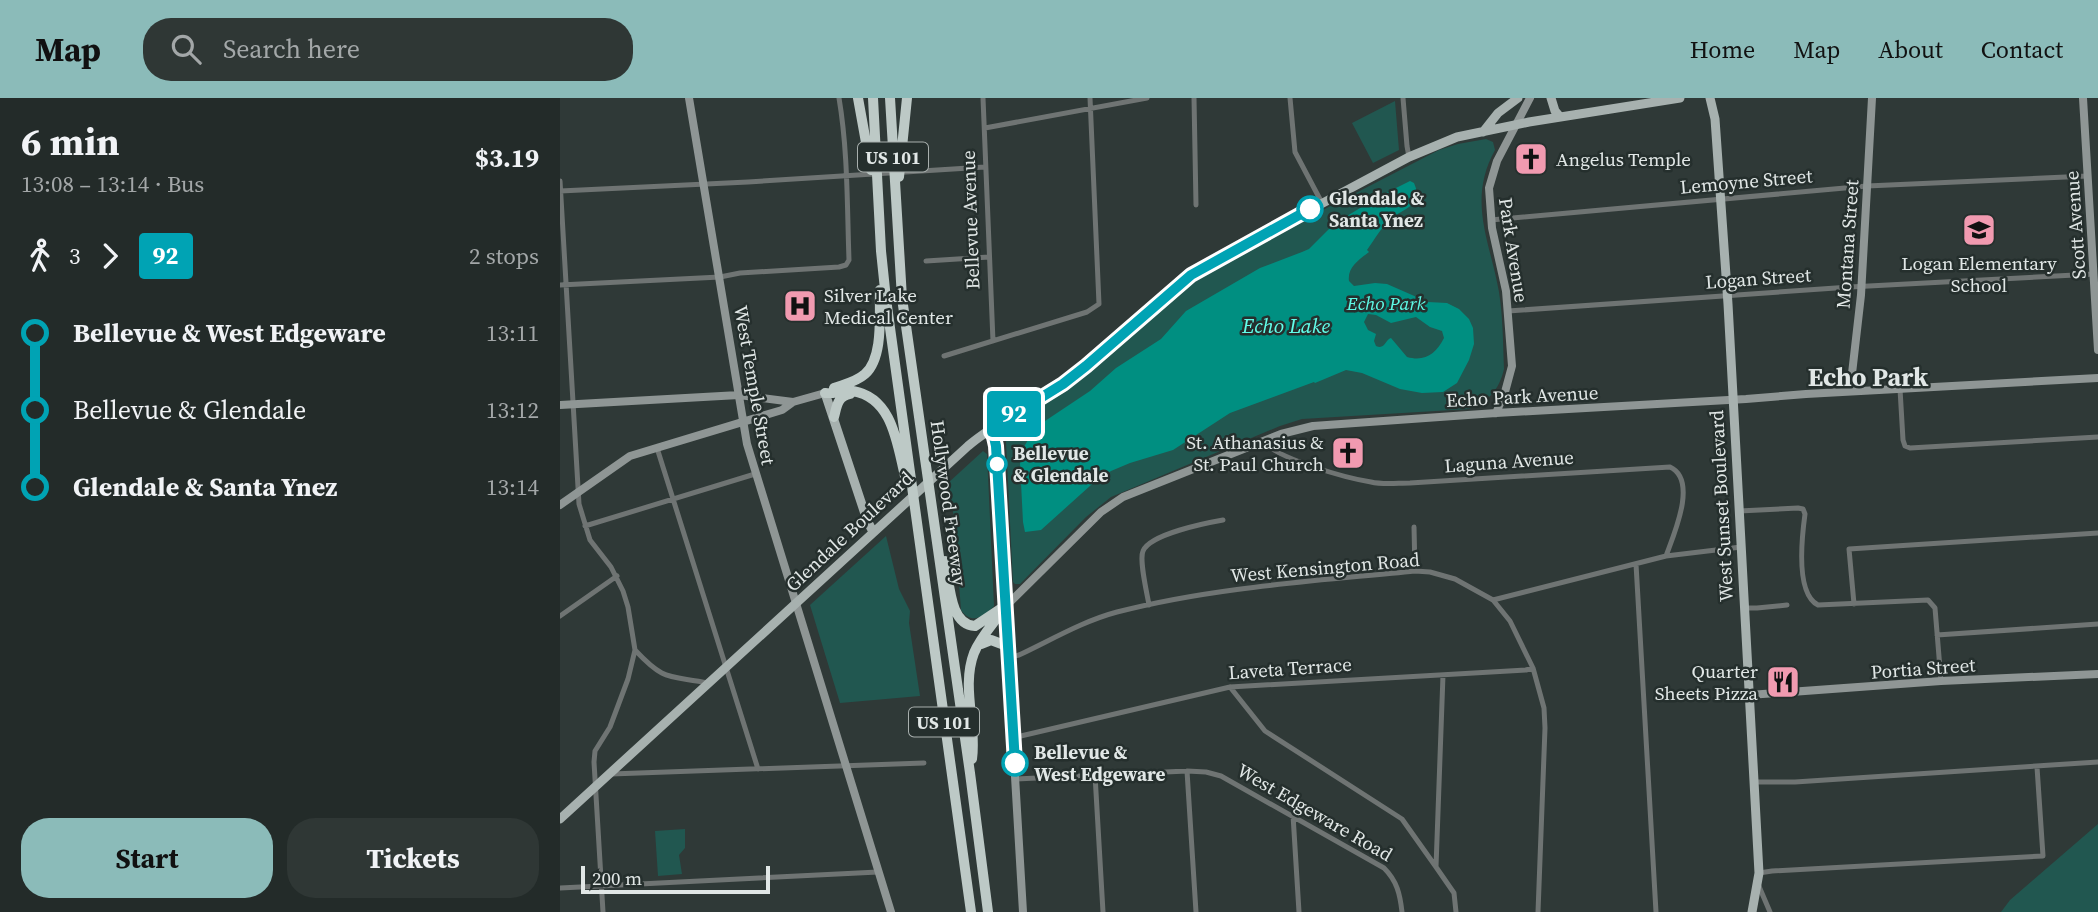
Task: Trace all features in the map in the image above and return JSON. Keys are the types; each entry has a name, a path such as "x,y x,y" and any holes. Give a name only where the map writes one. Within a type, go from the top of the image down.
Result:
{"highway":[{"path":"858,98 880,222"},
{"name":"Hollywood Freeway","path":"873,98 881,251 905,464 917,531 971,912"},
{"name":"Hollywood Freeway","path":"890,98 903,307 988,912"},
{"path":"896,216 907,98"},
{"path":"825,393 864,374 876,357 881,251"},
{"path":"825,393 850,391 871,399"},
{"path":"834,417 838,402 846,395 858,394 871,399 884,410 892,424 905,464"},
{"path":"933,517 955,612 961,621 975,626 1005,607"},
{"path":"970,773 974,742 969,694 970,672 978,646 1005,607"},
{"path":"978,646 987,640 1007,646"}],"main road":[{"path":"1483,132 1497,113 1518,98"},
{"path":"1551,98 1560,117"},
{"name":"Glendale Boulevard","path":"560,819 968,446 1071,378 1191,275 1409,157 1457,137 1680,98"},
{"name":"West Sunset Boulevard","path":"1711,102 1715,119 1727,296 1755,782 1759,873 1752,912"},
{"path":"825,393 866,520 873,532"},
{"path":"992,428 996,446 1005,607"}],"street":[{"name":"West Temple Street","path":"689,98 743,422 755,474 891,912"},
{"path":"563,285 720,277 846,265 849,260 846,175 839,98"},
{"name":"Bellevue Avenue","path":"983,98 993,341"},
{"path":"944,356 1087,312 1097,306 1099,295 1090,98"},
{"path":"985,128 1147,98"},
{"path":"1194,98 1196,205"},
{"path":"1290,98 1295,152 1322,203"},
{"path":"1403,98 1409,157"},
{"name":"Park Avenue","path":"1496,413 1506,392 1512,366 1508,311 1491,220 1489,188 1496,161 1530,98"},
{"name":"Montana Street","path":"1850,391 1861,286 1872,98"},
{"name":"Scott Avenue","path":"2083,98 2094,224 2098,350"},
{"path":"560,191 985,167"},
{"name":"Lemoyne Street","path":"1491,220 1867,186 2088,176"},
{"path":"560,181 563,285 574,404 579,505 590,540 617,576 628,607 635,650 628,679 610,727 595,751 603,912"},
{"path":"926,261 989,257"},
{"name":"Logan Street","path":"1508,311 1861,286 2094,274"},
{"name":"Echo Park Avenue","path":"1005,607 1115,501 1292,430 1312,426 1496,413 2098,378"},
{"path":"1900,389 1903,440 1905,446 1910,448 2098,437"},
{"path":"560,405 739,395 793,402 825,393"},
{"path":"560,505 630,456 782,411 793,402"},
{"name":"Laguna Avenue","path":"1262,441 1281,454 1349,478 1374,483 1670,467 1681,479 1683,496 1666,556"},
{"path":"657,448 758,769"},
{"path":"585,526 755,474"},
{"path":"1738,511 1803,509 1805,514 1800,552 1803,576 1810,597 1818,605 1928,600 1933,603 1936,608 1941,681"},
{"path":"1149,605 1142,555 1147,545 1187,527 1223,520"},
{"path":"1413,527 1415,571"},
{"path":"1854,604 1849,549 2098,533"},
{"path":"1493,600 1666,556 1741,547"},
{"path":"1636,564 1656,912"},
{"name":"West Kensington Road","path":"1007,658 1105,616 1238,589 1415,571 1455,579 1493,600 1510,621 1533,668 1544,708 1538,912"},
{"path":"560,616 617,576"},
{"path":"1744,608 1787,605"},
{"path":"1005,607 1023,912"},
{"path":"1937,635 2098,624"},
{"path":"635,650 650,667 667,676 708,683"},
{"name":"Laveta Terrace","path":"1012,738 1230,687 1533,668"},
{"name":"Portia Street","path":"1749,695 1941,681 2098,674"},
{"path":"1436,867 1443,675"},
{"path":"1230,687 1265,731 1402,819 1454,893 1455,912"},
{"path":"1755,782 1795,782 2098,762"},
{"path":"611,774 924,763"},
{"path":"1759,873 2043,856 2037,767"},
{"path":"1187,771 1196,912"},
{"name":"West Edgeware Road","path":"1016,779 1187,771 1221,776 1384,868 1397,884 1402,912"},
{"path":"1095,775 1103,912"},
{"path":"1293,815 1299,912"},
{"path":"560,888 878,872"},
{"path":"1758,884 1770,912"}],"green space":[{"path":"1395,101 1399,150 1373,163 1352,123"},
{"name":"Echo Park","path":"1486,139 1493,142 1495,150 1483,187 1483,221 1500,301 1504,369 1496,389 1488,398 1469,409 1302,419 1280,426 1111,497 1086,517 1020,584 1013,582 1007,427 1069,387 1211,271 1439,150"},
{"path":"983,451 987,454 994,606 982,616 973,618 961,610 954,518 948,483"},
{"path":"886,536 899,589 910,611 909,623 920,696 840,703 810,605"},
{"path":"2098,824 2098,912 2001,912 2010,900"},
{"path":"685,829 685,848 679,855 682,874 658,876 655,831"}],"water":[{"name":"Echo Lake","path":"1410,181 1414,183 1417,192 1412,205 1394,216 1381,229 1367,250 1369,252 1352,268 1349,281 1354,286 1387,284 1428,302 1447,303 1459,309 1469,319 1473,328 1474,344 1457,383 1443,392 1422,393 1400,389 1362,373 1346,370 1230,413 1173,450 1111,471 1091,485 1041,530 1025,532 1020,463 1025,445 1036,427 1090,391 1116,368 1161,339 1186,311 1260,268 1309,249 1334,224","holes":["1368,314 1391,323 1416,317 1430,327 1442,331 1444,338 1429,355 1407,357 1391,338 1383,346 1376,346 1376,334 1368,330 1364,322"]}],"bus line":[{"name":"92","path":"1015,763 996,439 992,428 1063,384 1191,275 1310,209"}],"place":[{"name":"Angelus Temple","path":"1531,159"},
{"name":"Glendale & Santa Ynez","path":"1310,209"},
{"name":"Logan Elementary School","path":"1979,230"},
{"name":"Silver Lake Medical Center","path":"800,306"},
{"name":"St. Athanasius & St. Paul Church","path":"1348,453"},
{"name":"Bellevue & Glendale","path":"997,464"},
{"name":"Quarter Sheets Pizza","path":"1783,682"},
{"name":"Bellevue & West Edgeware","path":"1015,763"}],"district":[{"name":"Echo Park","path":"1868,377"}]}
